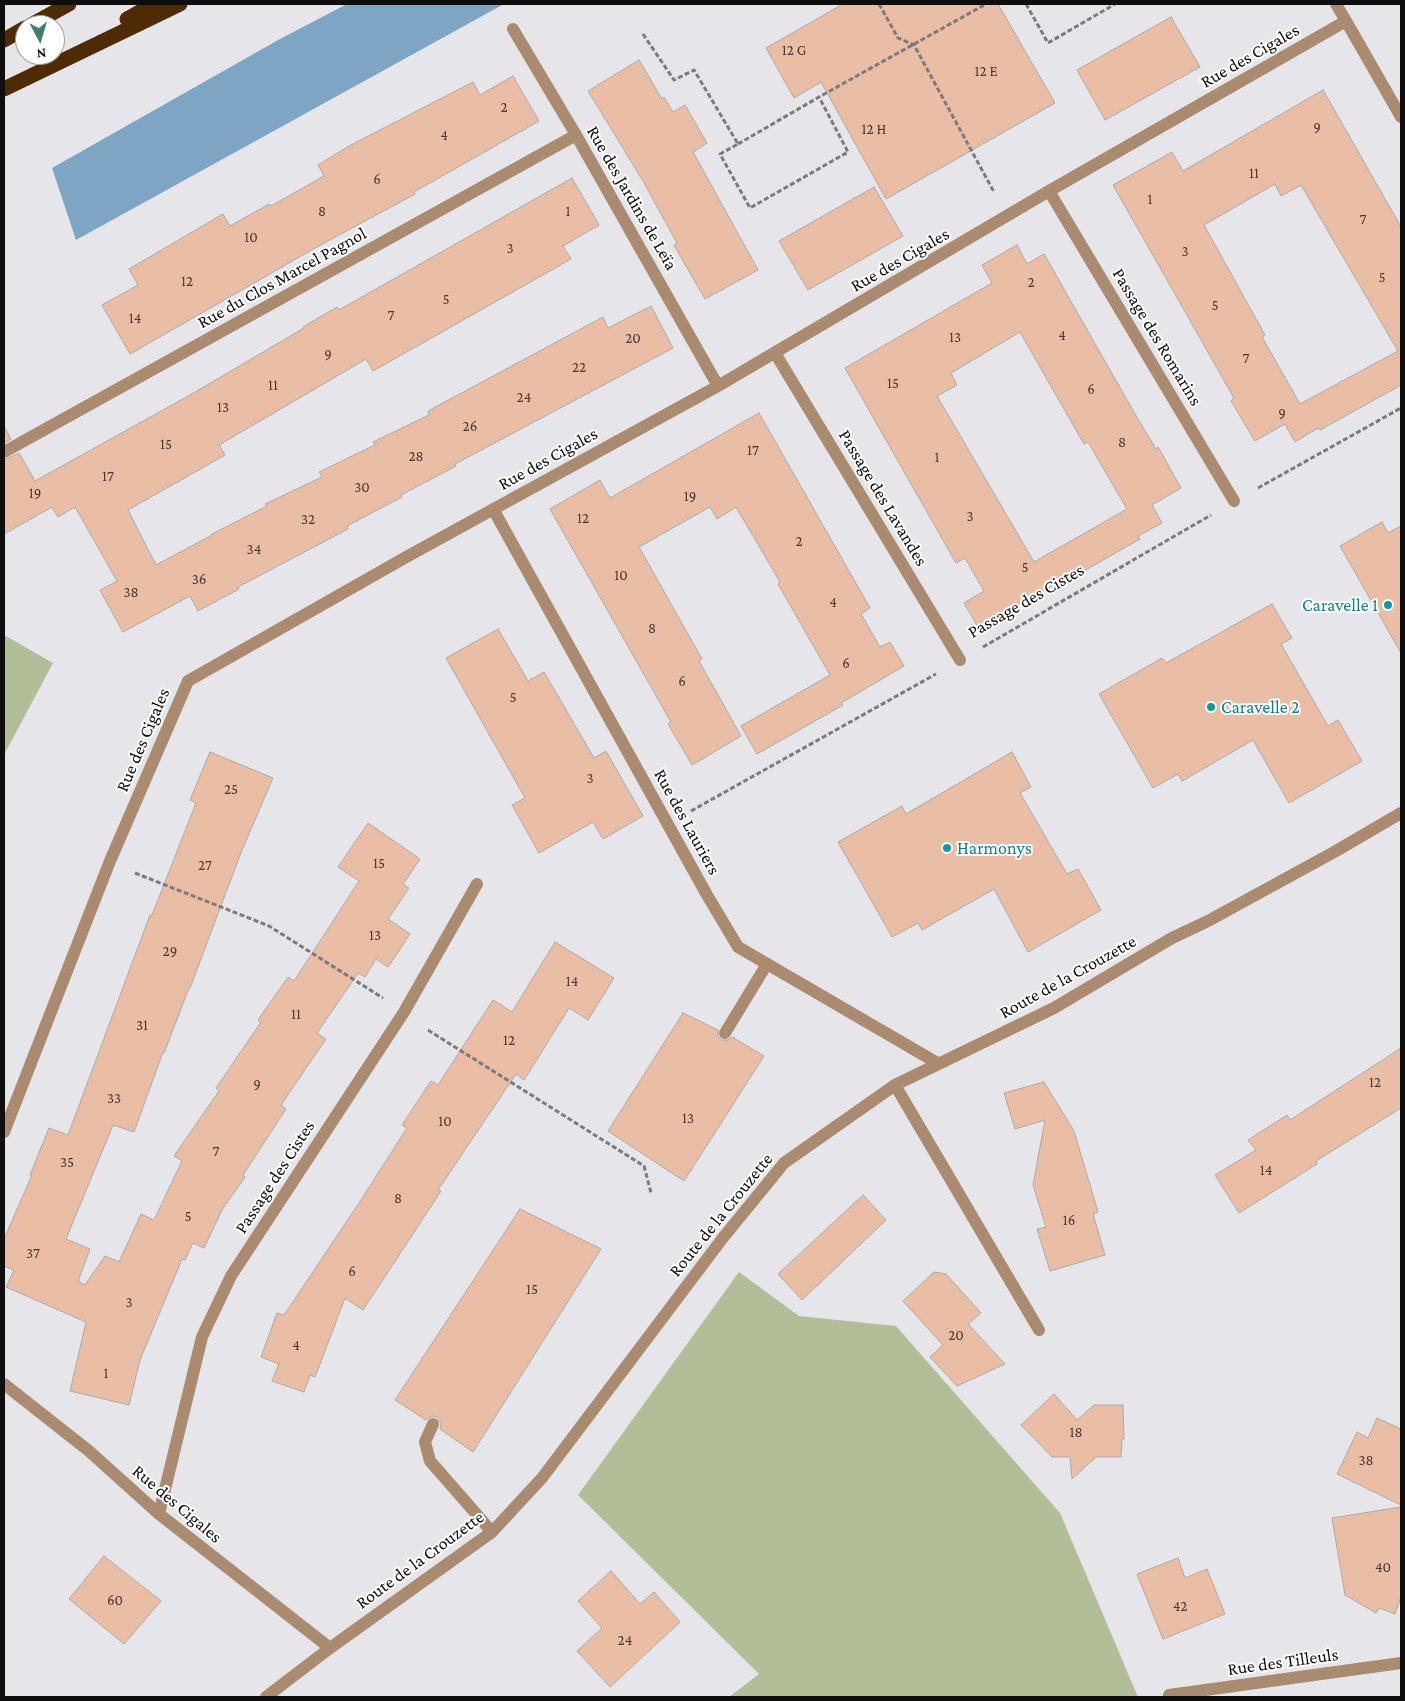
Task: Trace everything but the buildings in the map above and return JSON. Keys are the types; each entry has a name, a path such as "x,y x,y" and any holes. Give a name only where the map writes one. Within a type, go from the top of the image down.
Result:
{"highway":[{"path":"49,15 69,4"},
{"path":"4,89 154,4"},
{"path":"4,89 180,4"},
{"path":"4,40 15,34"}],"street":[{"path":"1336,4 1401,118"},
{"name":"Rue des Cigales","path":"4,1132 110,861 188,680 492,509 718,386 1008,217 1049,191 1346,21"},
{"name":"Rue des Jardins de Leïa","path":"513,29 576,135 718,386"},
{"name":"Rue du Clos Marcel Pagnol","path":"4,452 576,135"},
{"name":"Passage des Romarins","path":"1049,191 1234,501"},
{"name":"Passage des Lavandes","path":"775,353 960,660"},
{"name":"Rue des Lauriers","path":"492,509 707,895 738,947 940,1064"},
{"name":"Route de la Crouzette","path":"266,1697 330,1648 492,1532 542,1478 722,1240 784,1162 895,1085 1054,1008 1172,938 1208,921 1401,813"},
{"name":"Passage des Cistes","path":"159,1514 202,1337 230,1276 404,1012 477,884"},
{"path":"725,1033 767,964"},
{"path":"895,1085 1039,1330"},
{"name":"Rue des Cigales","path":"4,1384 89,1451 159,1514 330,1648"},
{"path":"433,1424 425,1442 430,1461 492,1532"},
{"name":"Rue des Tilleuls","path":"1169,1695 1401,1663"}],"path":[{"path":"879,4 898,38 914,45 1008,217"},
{"path":"819,97 848,152 750,208 720,154 819,97 986,4"},
{"path":"1026,4 1048,43 1115,4"},
{"path":"643,34 674,80 694,70 738,144"},
{"name":"Passage des Cistes","path":"668,824 960,660 1234,501 1401,408"},
{"path":"133,873 269,926 387,1001"},
{"path":"428,1030 644,1166 651,1194"}],"green space":[{"path":"4,635 53,663 4,755"},
{"path":"739,1272 799,1316 896,1326 1060,1513 1138,1697 729,1697 759,1674 578,1495"}],"water":[{"path":"347,4 504,4 76,240 52,168 280,39"}],"place":[{"name":"Caravelle 1","path":"1388,605"},
{"name":"Caravelle 2","path":"1211,707"},
{"name":"Harmonys","path":"947,848"}]}
